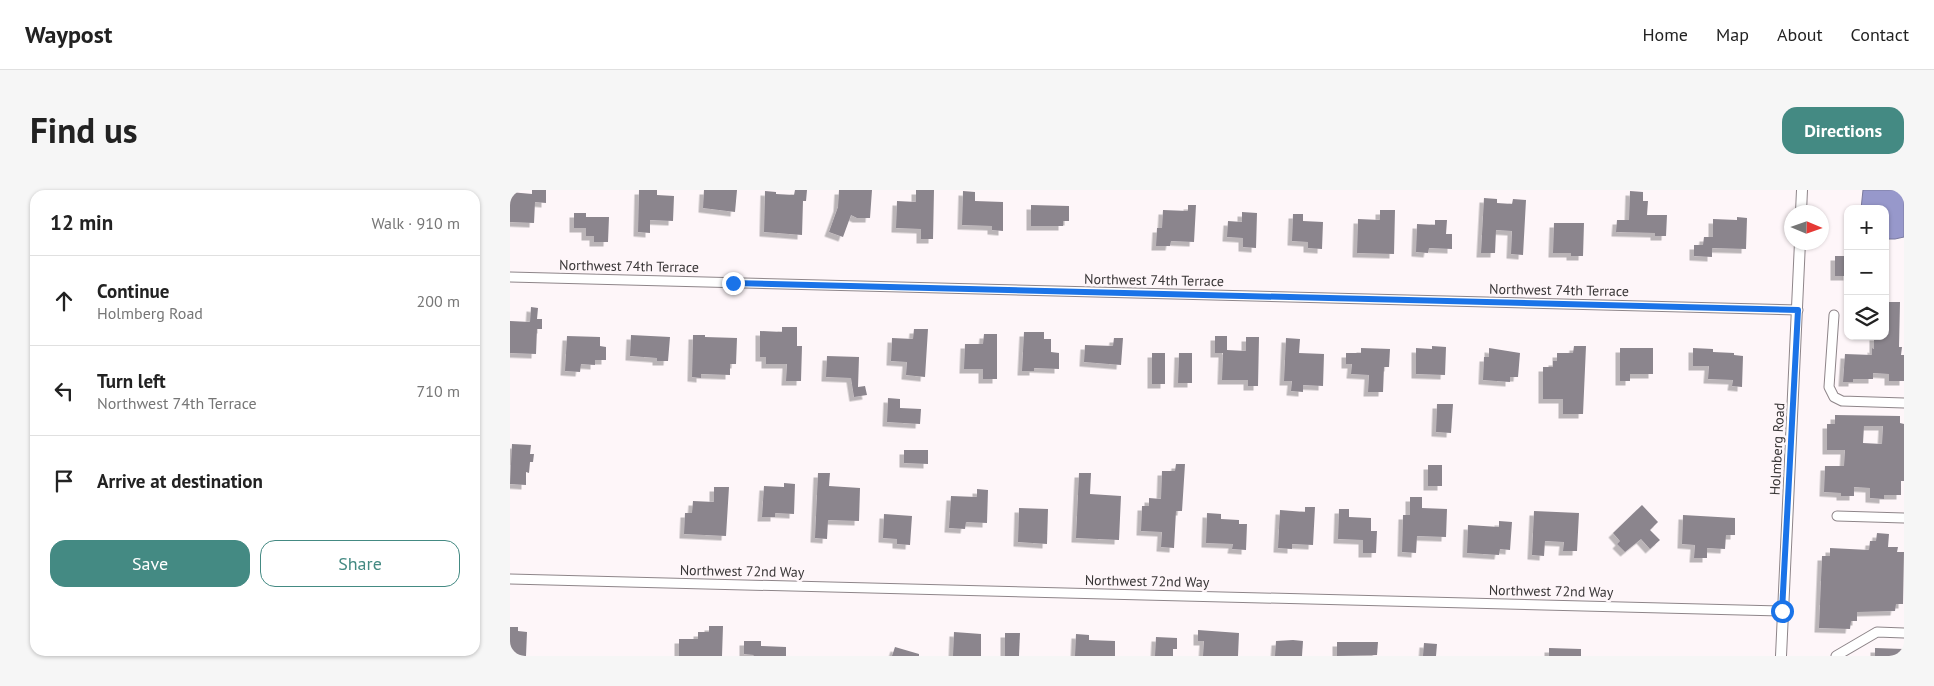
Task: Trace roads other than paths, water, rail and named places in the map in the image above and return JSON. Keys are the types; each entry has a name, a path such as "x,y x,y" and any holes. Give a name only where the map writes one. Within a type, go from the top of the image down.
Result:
{"street":[{"path":"1801,205 1802,190"},
{"name":"Holmberg Road","path":"1781,656 1800,250"},
{"name":"Northwest 74th Terrace","path":"510,277 1798,310"},
{"path":"1834,315 1829,388 1834,397 1842,401 1904,403"},
{"path":"1837,516 1904,518"},
{"name":"Northwest 72nd Way","path":"510,579 1782,611"},
{"path":"1836,656 1877,632 1904,633"}],"water":[{"path":"1863,190 1904,190 1904,237 1889,239 1889,205 1861,205"}]}
